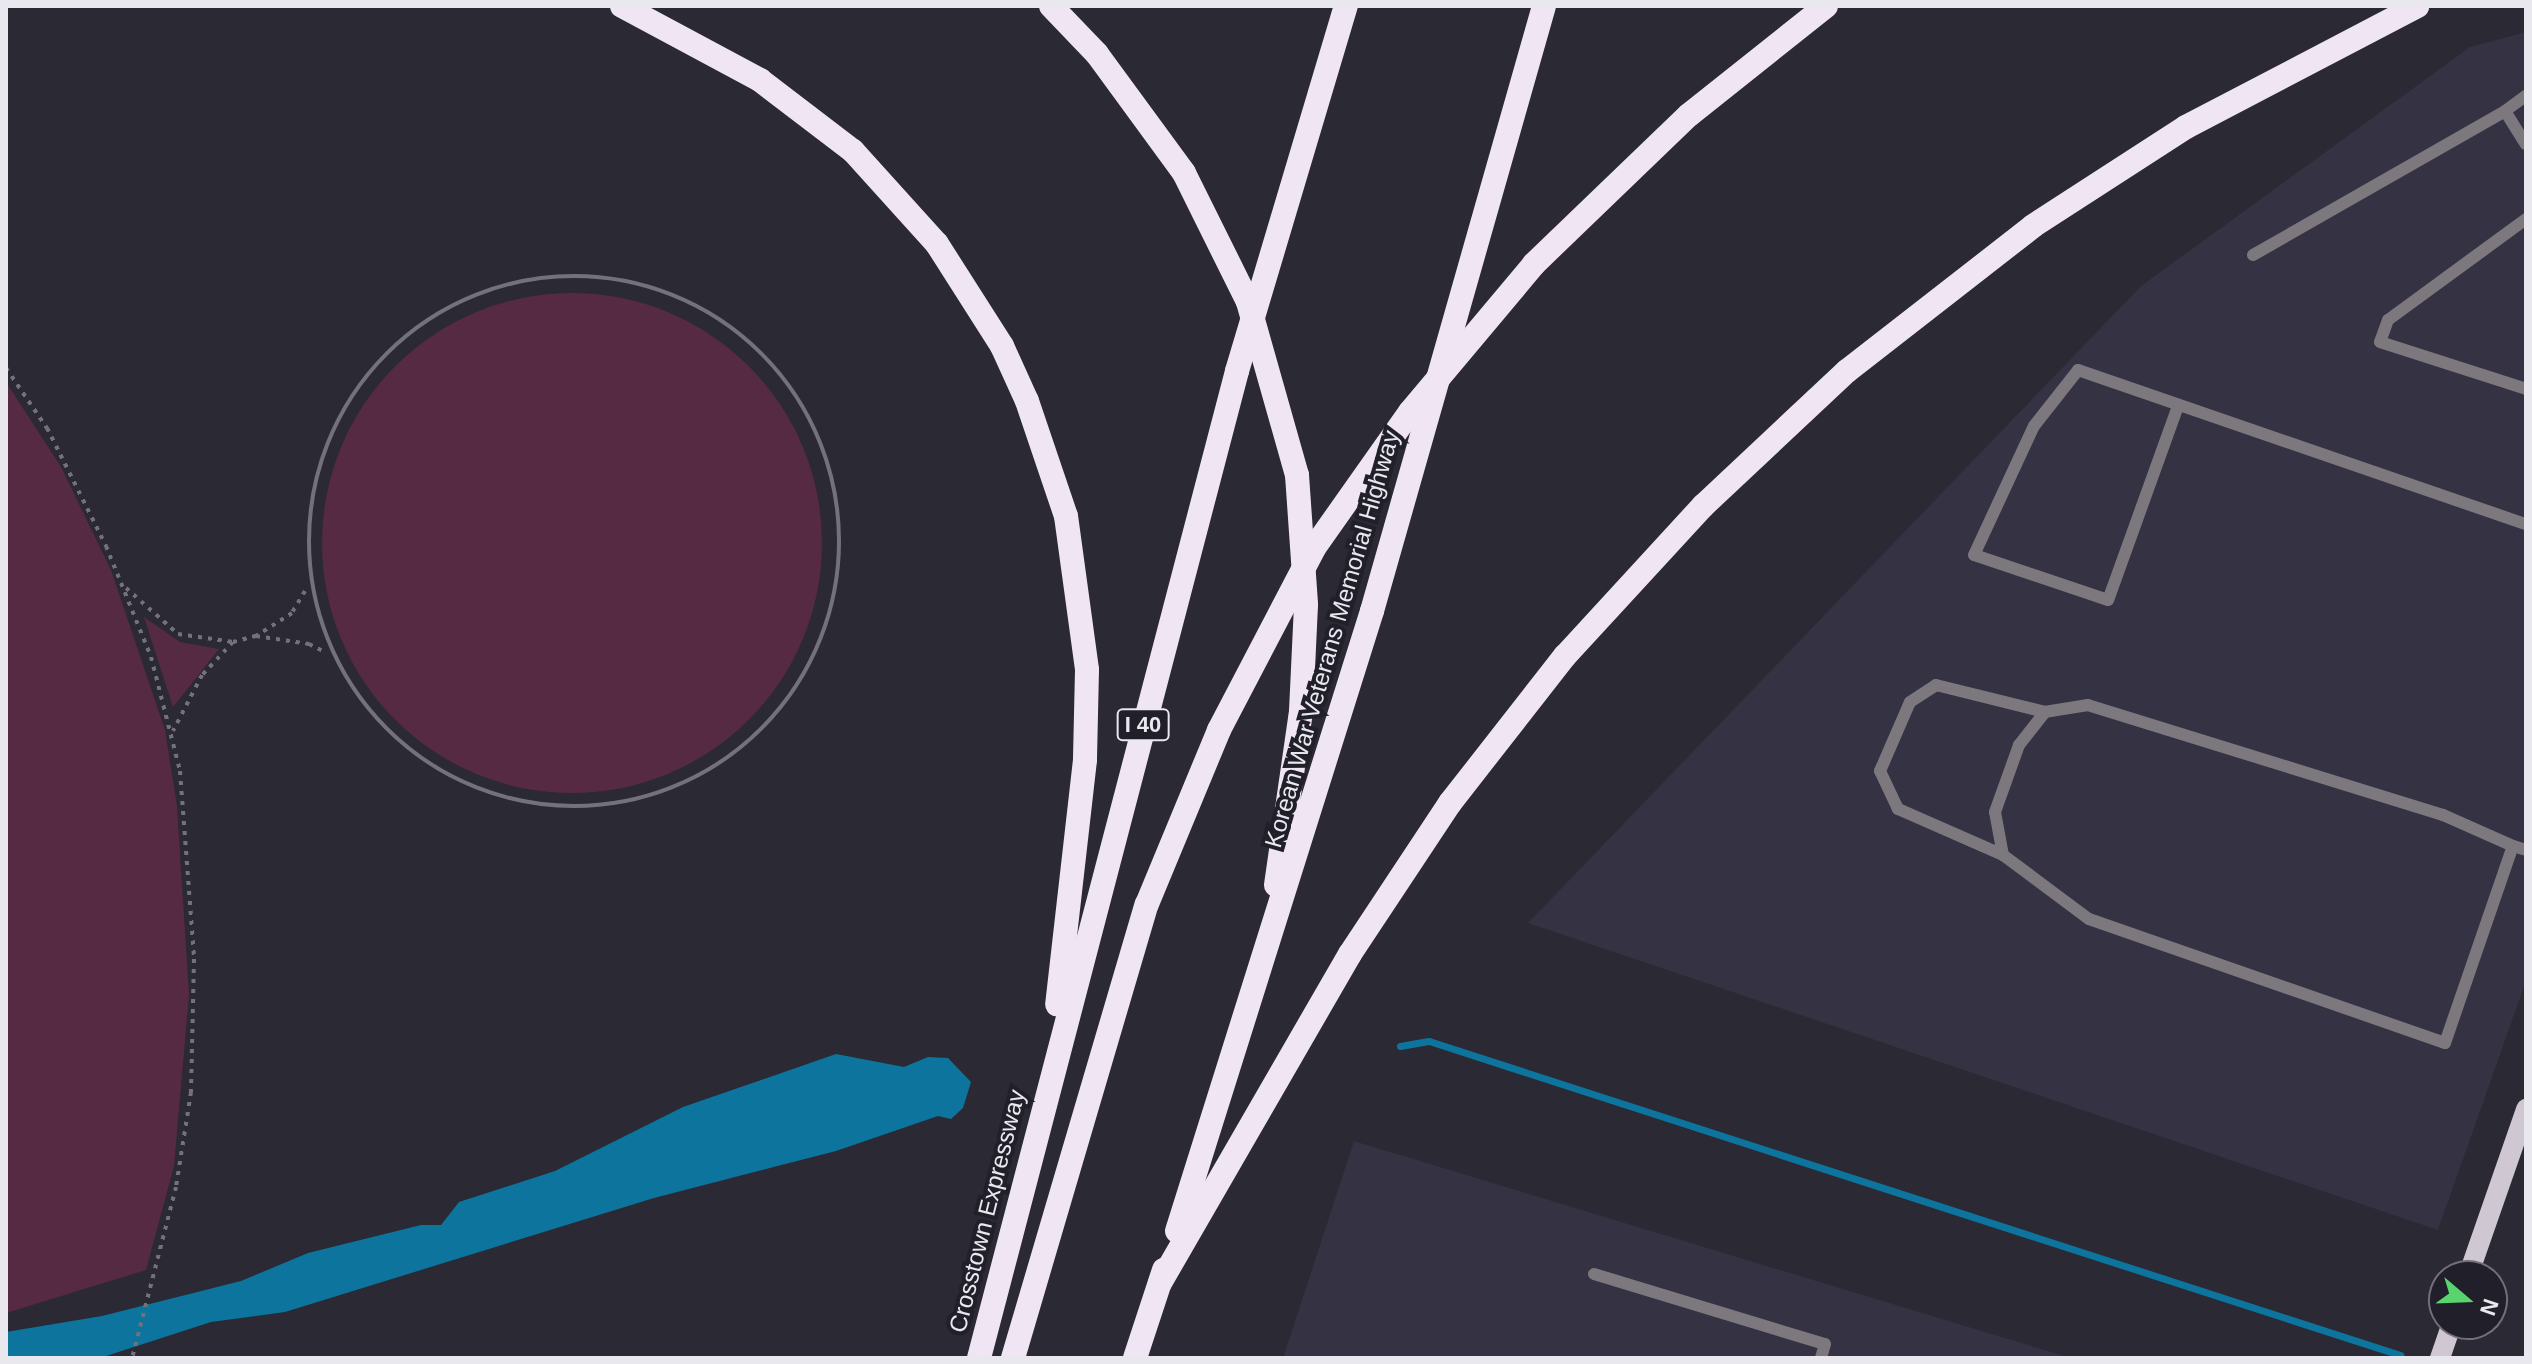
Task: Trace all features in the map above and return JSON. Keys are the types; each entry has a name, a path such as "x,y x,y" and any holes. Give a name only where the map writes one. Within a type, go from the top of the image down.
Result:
{"highway":[{"path":"622,6 760,80 853,151 945,256 1002,346 1027,401 1066,516 1087,670 1085,760 1049,1078"},
{"path":"1051,6 1097,54 1184,173 1248,302 1297,475 1306,605 1301,712 1265,963"},
{"name":"I 40","path":"1049,1078 1237,371 1346,6"},
{"name":"Korean War Veterans Memorial Highway","path":"1160,1283 1265,963 1372,611 1544,6"},
{"path":"1013,1358 1147,904 1219,730 1314,548 1410,412 1534,264 1689,115 1826,6"},
{"path":"1135,1358 1160,1283 1342,966 1450,803 1575,644 1703,506 1847,371 2033,226 2186,127 2417,6"},
{"name":"Crosstown Expressway","path":"979,1358 1049,1078"}],"main road":[{"path":"2474,1260 2526,1109"}],"lane":[{"path":"2253,255 2526,96"},
{"path":"2505,111 2526,144"},
{"path":"2526,219 2388,320 2380,342 2526,389"},
{"path":"2178,406 2108,600 1974,555 2034,426 2078,370 2526,524"},
{"path":"1936,685 2045,712 2088,705 2443,815 2520,848 2445,1043 2089,919 2003,855 1898,809 1880,771 1910,702 1936,685"},
{"path":"2003,855 1995,812 2019,745 2045,712"},
{"path":"1594,1274 1825,1344 1821,1358"}],"path":[{"path":"124,587 178,634 233,642 256,636 292,613 306,588 316,487 357,390 419,326 481,294 537,278 597,276 654,287 741,331 763,350 796,398 832,477 839,558 810,666 786,705 753,739 716,768 676,787 615,801 546,804 469,782 373,715 329,654 306,588"},
{"path":"6,368 83,494 124,587 172,734 192,894 194,1034 185,1135 157,1265 132,1358"},
{"path":"256,636 309,644 329,654"},
{"path":"172,734 202,675 233,642"}],"shaded area":[{"path":"2526,32 2526,981 2438,1230 1528,923 2141,286 2470,47"},
{"path":"572,293 621,298 668,312 711,335 749,366 780,404 803,447 817,494 822,543 817,592 803,639 780,682 749,720 711,751 668,774 621,788 572,793 523,788 476,774 433,751 395,720 364,682 341,639 327,592 322,543 327,494 341,447 364,404 395,366 433,335 476,312 523,298"},
{"path":"6,382 61,467 111,570 165,730 177,806 189,995 174,1166 146,1270 6,1313"},
{"path":"144,617 180,642 219,649 173,707"},
{"path":"1354,1141 2071,1358 1283,1358"}],"water":[{"path":"836,1054 904,1067 928,1057 948,1058 971,1082 963,1108 951,1119 938,1116 836,1151 654,1198 285,1312 211,1322 100,1358 6,1358 6,1332 102,1316 241,1281 308,1253 421,1225 441,1225 459,1202 555,1171 683,1107"}],"waterway":[{"path":"1400,1046 1429,1041 2400,1355"}]}
